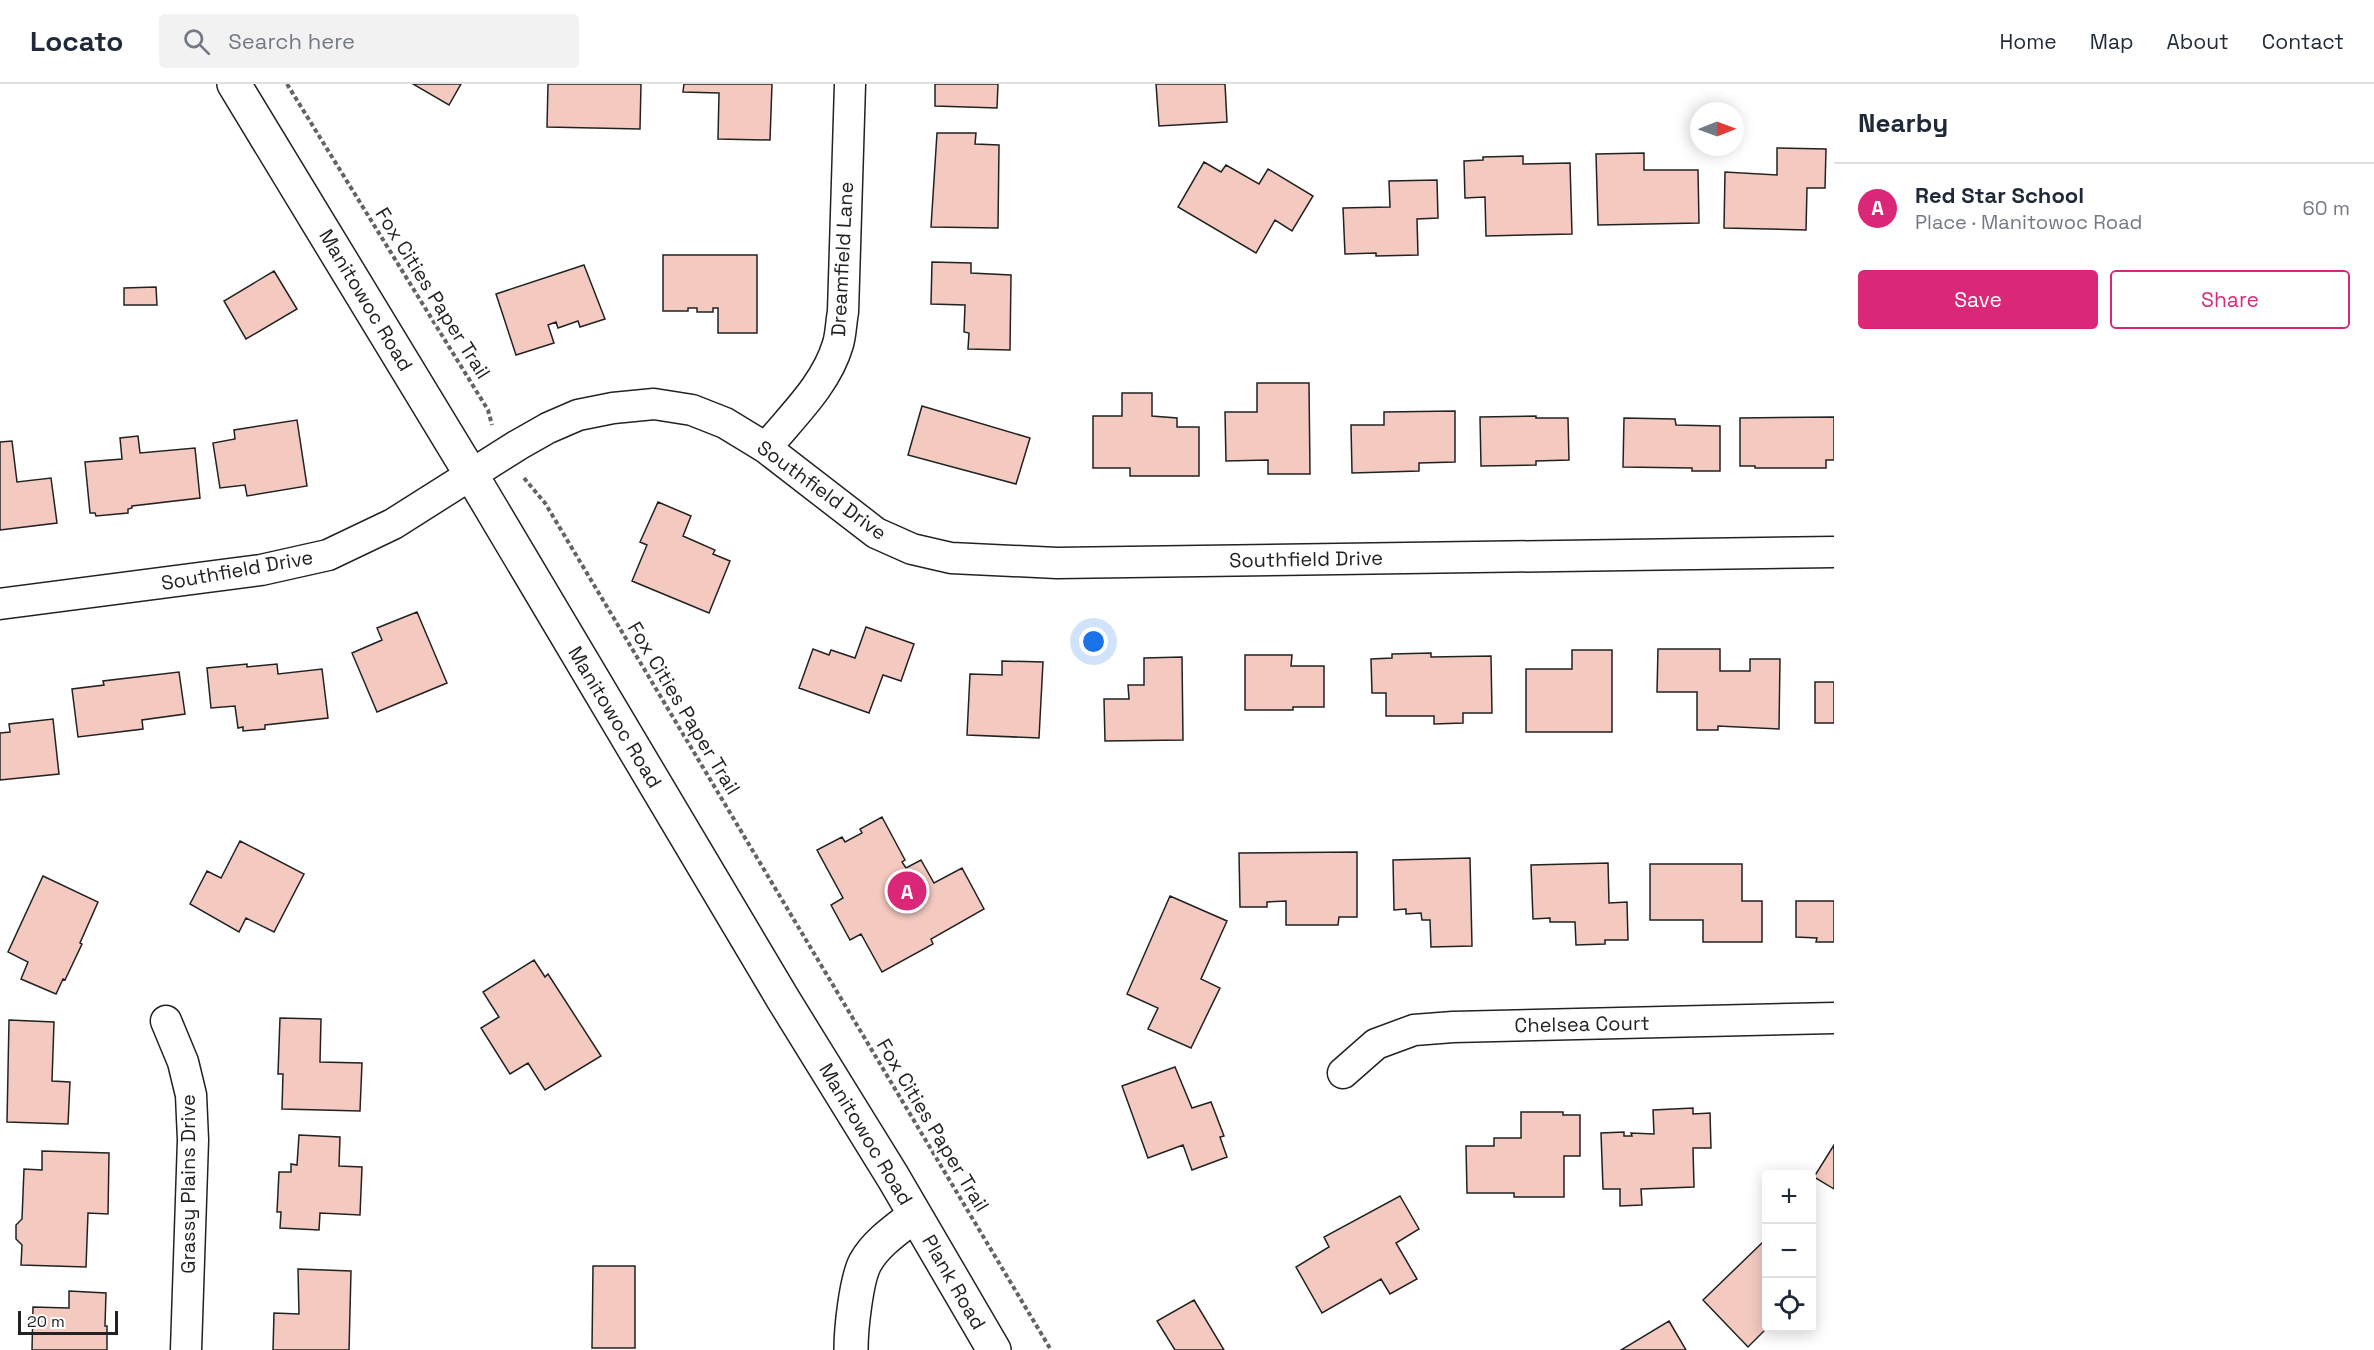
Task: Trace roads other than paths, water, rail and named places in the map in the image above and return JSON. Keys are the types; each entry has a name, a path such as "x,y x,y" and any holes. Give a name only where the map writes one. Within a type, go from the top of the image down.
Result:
{"street":[{"name":"Manitowoc Road","path":"234,84 915,1215 883,1240 865,1264 856,1298 850,1350"},
{"name":"Dreamfield Lane","path":"766,448 813,391 828,368 838,343 843,312 850,84"},
{"name":"Southfield Drive","path":"0,604 261,570 328,555 393,524 472,476 507,451 548,428 578,415 613,408 654,404 692,410 725,423 766,448 876,533 912,549 951,558 1057,562 1834,552"},
{"name":"Chelsea Court","path":"1343,1073 1376,1044 1414,1030 1453,1027 1834,1018"},
{"name":"Grassy Plains Drive","path":"166,1021 183,1062 191,1095 192,1140 186,1350"},
{"name":"Plank Road","path":"915,1215 994,1350"}],"place":[{"name":"Red Star School","path":"907,891"}]}
